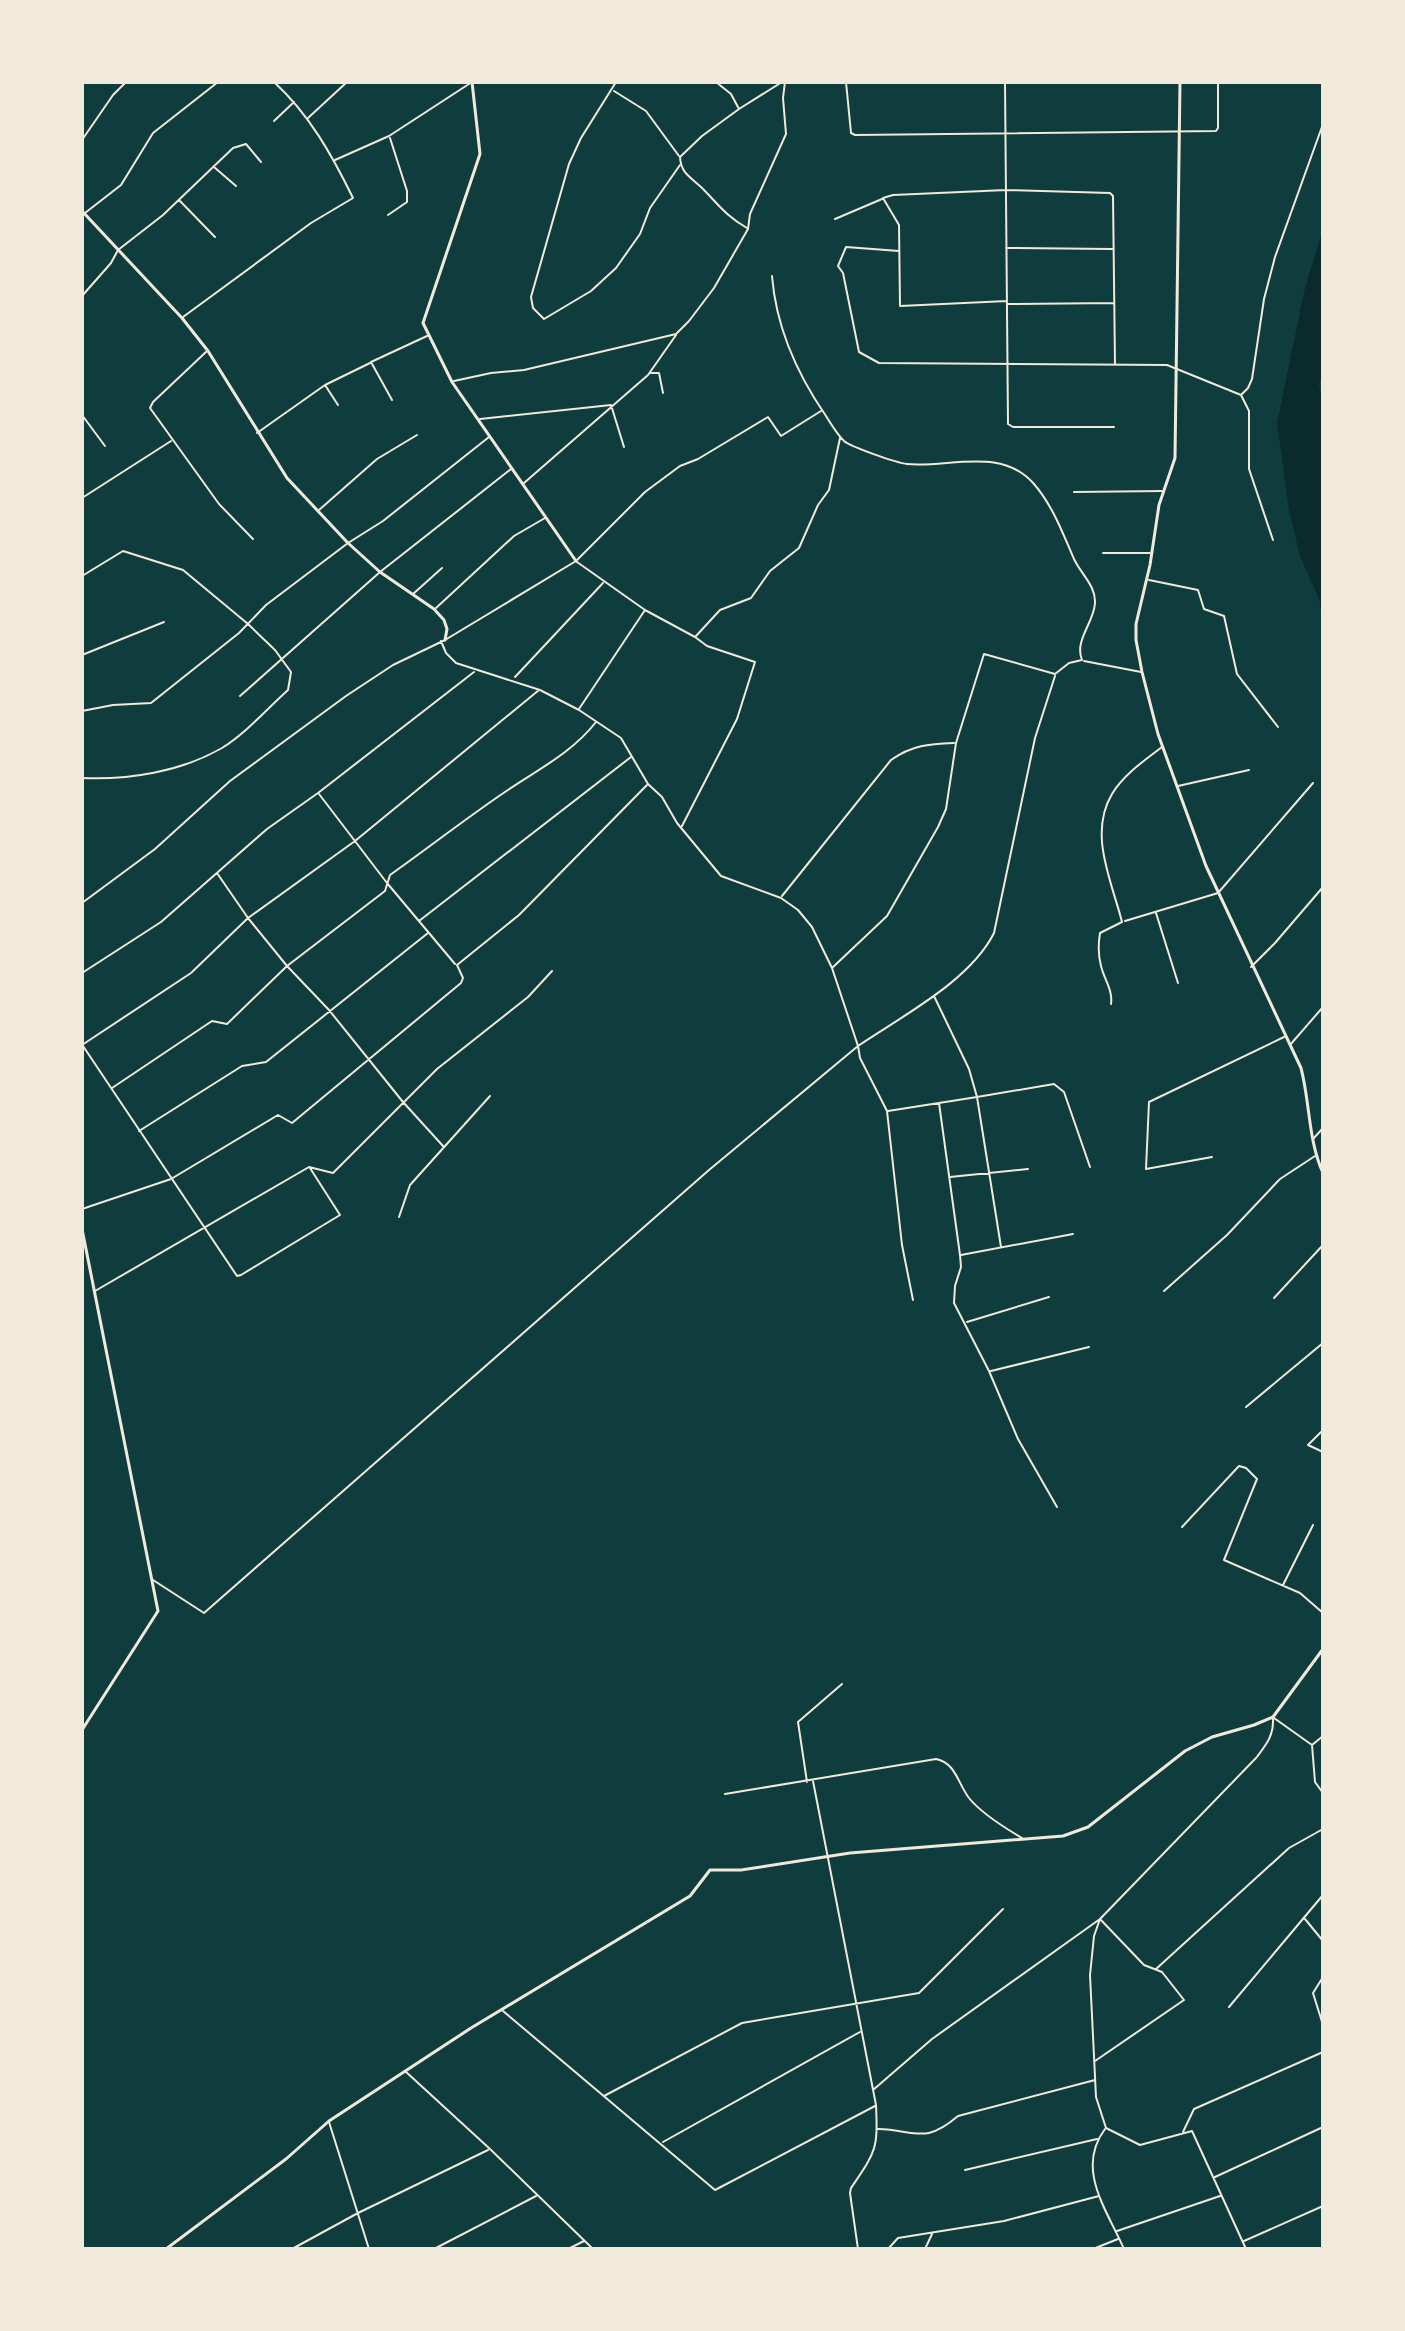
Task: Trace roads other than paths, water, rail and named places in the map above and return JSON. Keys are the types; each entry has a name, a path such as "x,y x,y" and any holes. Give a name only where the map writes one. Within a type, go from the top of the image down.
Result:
{"street":[{"path":"82,140 113,95 126,82"},
{"path":"218,82 153,133 121,185 83,212 182,318 208,351 287,478 380,572 444,620 447,629 443,640 446,653 456,663 540,690 579,710 621,738 648,784 662,797 721,876 781,898 798,910 812,927 832,968 860,1058 887,1111 902,1245 913,1300"},
{"path":"182,318 311,223 353,198 308,119 295,101 274,82"},
{"path":"308,119 347,82"},
{"path":"334,160 389,136 472,82 480,154 423,323 427,336 452,382 576,561 645,610 707,646 755,662 737,719 682,827"},
{"path":"616,82 581,138 569,164 531,297 533,308 544,319 591,291 616,268 628,254 650,208 680,165"},
{"path":"716,82 731,94 739,109"},
{"path":"680,157 739,109 784,82"},
{"path":"523,484 649,373 714,288 748,229 750,214 786,134 784,82"},
{"path":"846,82 853,135 1218,130 1218,82"},
{"path":"1005,82 1008,424 1013,427 1114,427"},
{"path":"1180,82 1175,458 1163,491 1135,632 1142,672 1163,746 1206,866 1301,1068 1308,1092 1312,1140 1323,1173"},
{"path":"612,90 646,111 680,157 684,173 702,188 722,212 748,229"},
{"path":"274,121 295,101"},
{"path":"1241,395 1252,379 1264,299 1275,257 1323,124"},
{"path":"388,215 407,202 407,191 389,136"},
{"path":"82,296 111,263 118,250 163,215 233,148 246,144 261,162"},
{"path":"213,166 236,186"},
{"path":"835,219 893,195 1006,190 1110,193 1113,196 1115,365"},
{"path":"883,198 897,219 900,306 1007,302 1115,303"},
{"path":"178,199 215,237"},
{"path":"899,251 846,247 838,266 843,273 859,352 879,363 1167,365 1241,395 1249,411 1249,469 1273,540"},
{"path":"1006,248 1113,249"},
{"path":"772,276 782,330 812,397 845,442 906,464 986,461 1004,465 1025,475 1035,485 1058,521 1075,561 1092,588 1095,604 1081,643 1082,660"},
{"path":"452,382 491,373 524,370 676,334"},
{"path":"257,433 325,385 427,336"},
{"path":"208,351 150,408 219,504 253,539"},
{"path":"371,362 392,400"},
{"path":"649,373 659,373 663,393"},
{"path":"325,385 338,405"},
{"path":"479,419 611,405"},
{"path":"611,405 624,447"},
{"path":"82,903 155,849 230,781 393,665 443,640 576,561 645,492 680,466 698,459 768,417 781,436 822,411"},
{"path":"82,415 105,446"},
{"path":"318,511 377,459 417,435"},
{"path":"82,711 151,703 248,624 266,605 348,543 383,521 490,436"},
{"path":"695,637 720,610 751,598 770,571 799,548 818,505 829,490 841,436"},
{"path":"82,498 172,440"},
{"path":"240,696 380,572 512,468"},
{"path":"1074,492 1163,491"},
{"path":"433,610 514,536 546,517"},
{"path":"82,576 123,551 183,570 248,624 275,650 291,672 288,690 221,748 173,769 114,779 82,778"},
{"path":"1103,553 1152,553"},
{"path":"413,594 442,568"},
{"path":"1147,580 1198,590 1204,609 1224,616 1237,674 1278,727"},
{"path":"513,679 604,582"},
{"path":"579,710 645,610"},
{"path":"82,655 164,622"},
{"path":"832,968 887,916 938,827 950,788 956,743 984,654 1055,674"},
{"path":"153,1580 204,1613 709,1170 858,1046 933,995 985,951 994,933 1035,738 1055,674 1069,663 1082,660 1142,672"},
{"path":"82,973 161,922 267,829 475,671"},
{"path":"309,1167 340,1215 241,1275 235,1273 82,1045 191,973 248,918 355,841 540,690"},
{"path":"112,1088 212,1021 227,1024 287,966 385,891 390,875 556,759 585,737 597,721"},
{"path":"781,898 891,760 907,749 923,744 956,743"},
{"path":"1122,922 1102,848 1106,808 1112,793 1127,776 1163,746"},
{"path":"419,921 632,756"},
{"path":"1177,786 1249,770"},
{"path":"1111,1004 1111,993 1101,969 1100,933 1122,922 1218,893 1313,783"},
{"path":"457,965 519,915 648,784"},
{"path":"82,1209 171,1179 278,1115 292,1123 461,983 463,978 457,965 387,883 318,793"},
{"path":"216,872 287,966 329,1010 443,1146"},
{"path":"1251,967 1323,887"},
{"path":"1156,912 1178,983"},
{"path":"139,1131 242,1066 266,1062 428,933"},
{"path":"95,1291 309,1167 333,1173 437,1069 528,997 552,971"},
{"path":"933,995 969,1069 977,1097 1001,1247"},
{"path":"1290,1045 1323,1007"},
{"path":"1212,1157 1146,1169 1149,1102 1285,1036"},
{"path":"887,1111 1054,1084 1064,1092 1090,1167"},
{"path":"399,1217 410,1185 490,1096"},
{"path":"939,1103 961,1267 954,1303 966,1322 1018,1439 1057,1507"},
{"path":"1312,1140 1323,1128"},
{"path":"1164,1291 1227,1235 1280,1179 1316,1156"},
{"path":"949,1177 1028,1169"},
{"path":"82,1229 158,1611 82,1730"},
{"path":"960,1255 1073,1234"},
{"path":"1274,1298 1323,1245"},
{"path":"966,1322 1049,1297"},
{"path":"1246,1407 1323,1343"},
{"path":"989,1371 1089,1347"},
{"path":"1323,1430 1308,1445 1323,1452"},
{"path":"1182,1527 1239,1466 1246,1468 1257,1479 1224,1560 1300,1593 1323,1613"},
{"path":"1283,1586 1313,1525"},
{"path":"166,2249 286,2159 329,2121 404,2071 690,1896 710,1870 741,1870 828,1856 1063,1836 1077,1832 1088,1827 1185,1751 1212,1737 1273,1717 1323,1649"},
{"path":"807,1782 798,1722 842,1684"},
{"path":"1273,1717 1312,1745 1315,1782 1323,1793"},
{"path":"873,2090 932,2039 1100,1919 1256,1758 1270,1740 1274,1728 1273,1717"},
{"path":"1312,1745 1323,1736"},
{"path":"725,1794 936,1759 945,1761 970,1799 1022,1838"},
{"path":"813,1781 876,2105 874,2154 851,2188 850,2204 858,2249"},
{"path":"1155,1969 1289,1848 1323,1829"},
{"path":"1229,2007 1323,1895"},
{"path":"603,2096 742,2023 919,1993 1003,1909"},
{"path":"1304,1918 1323,1941"},
{"path":"1094,2061 1184,2000 1162,1972 1144,1965 1100,1919"},
{"path":"1100,1919 1094,1936 1090,1975 1096,2097 1106,2128 1140,2145 1192,2131 1246,2249"},
{"path":"1323,1977 1313,1993 1323,2025"},
{"path":"503,2011 715,2190 876,2105"},
{"path":"661,2144 861,2031"},
{"path":"1182,2134 1194,2109 1323,2052"},
{"path":"404,2071 593,2249"},
{"path":"877,2129 894,2129 912,2135 928,2134 942,2130 958,2116 1095,2080"},
{"path":"329,2121 369,2249"},
{"path":"1213,2177 1323,2127"},
{"path":"1106,2128 1097,2139 1092,2157 1092,2176 1124,2249"},
{"path":"965,2170 1097,2139"},
{"path":"292,2249 490,2149"},
{"path":"434,2249 536,2196"},
{"path":"888,2249 898,2238 1004,2221 1099,2196"},
{"path":"1117,2231 1222,2196"},
{"path":"1242,2242 1323,2206"},
{"path":"925,2249 932,2233"},
{"path":"1093,2249 1119,2238"},
{"path":"568,2249 584,2241"}],"water":[{"path":"1323,229 1323,370 1319,385 1323,405 1323,618 1319,599 1300,556 1289,510 1277,423 1305,288"}]}
